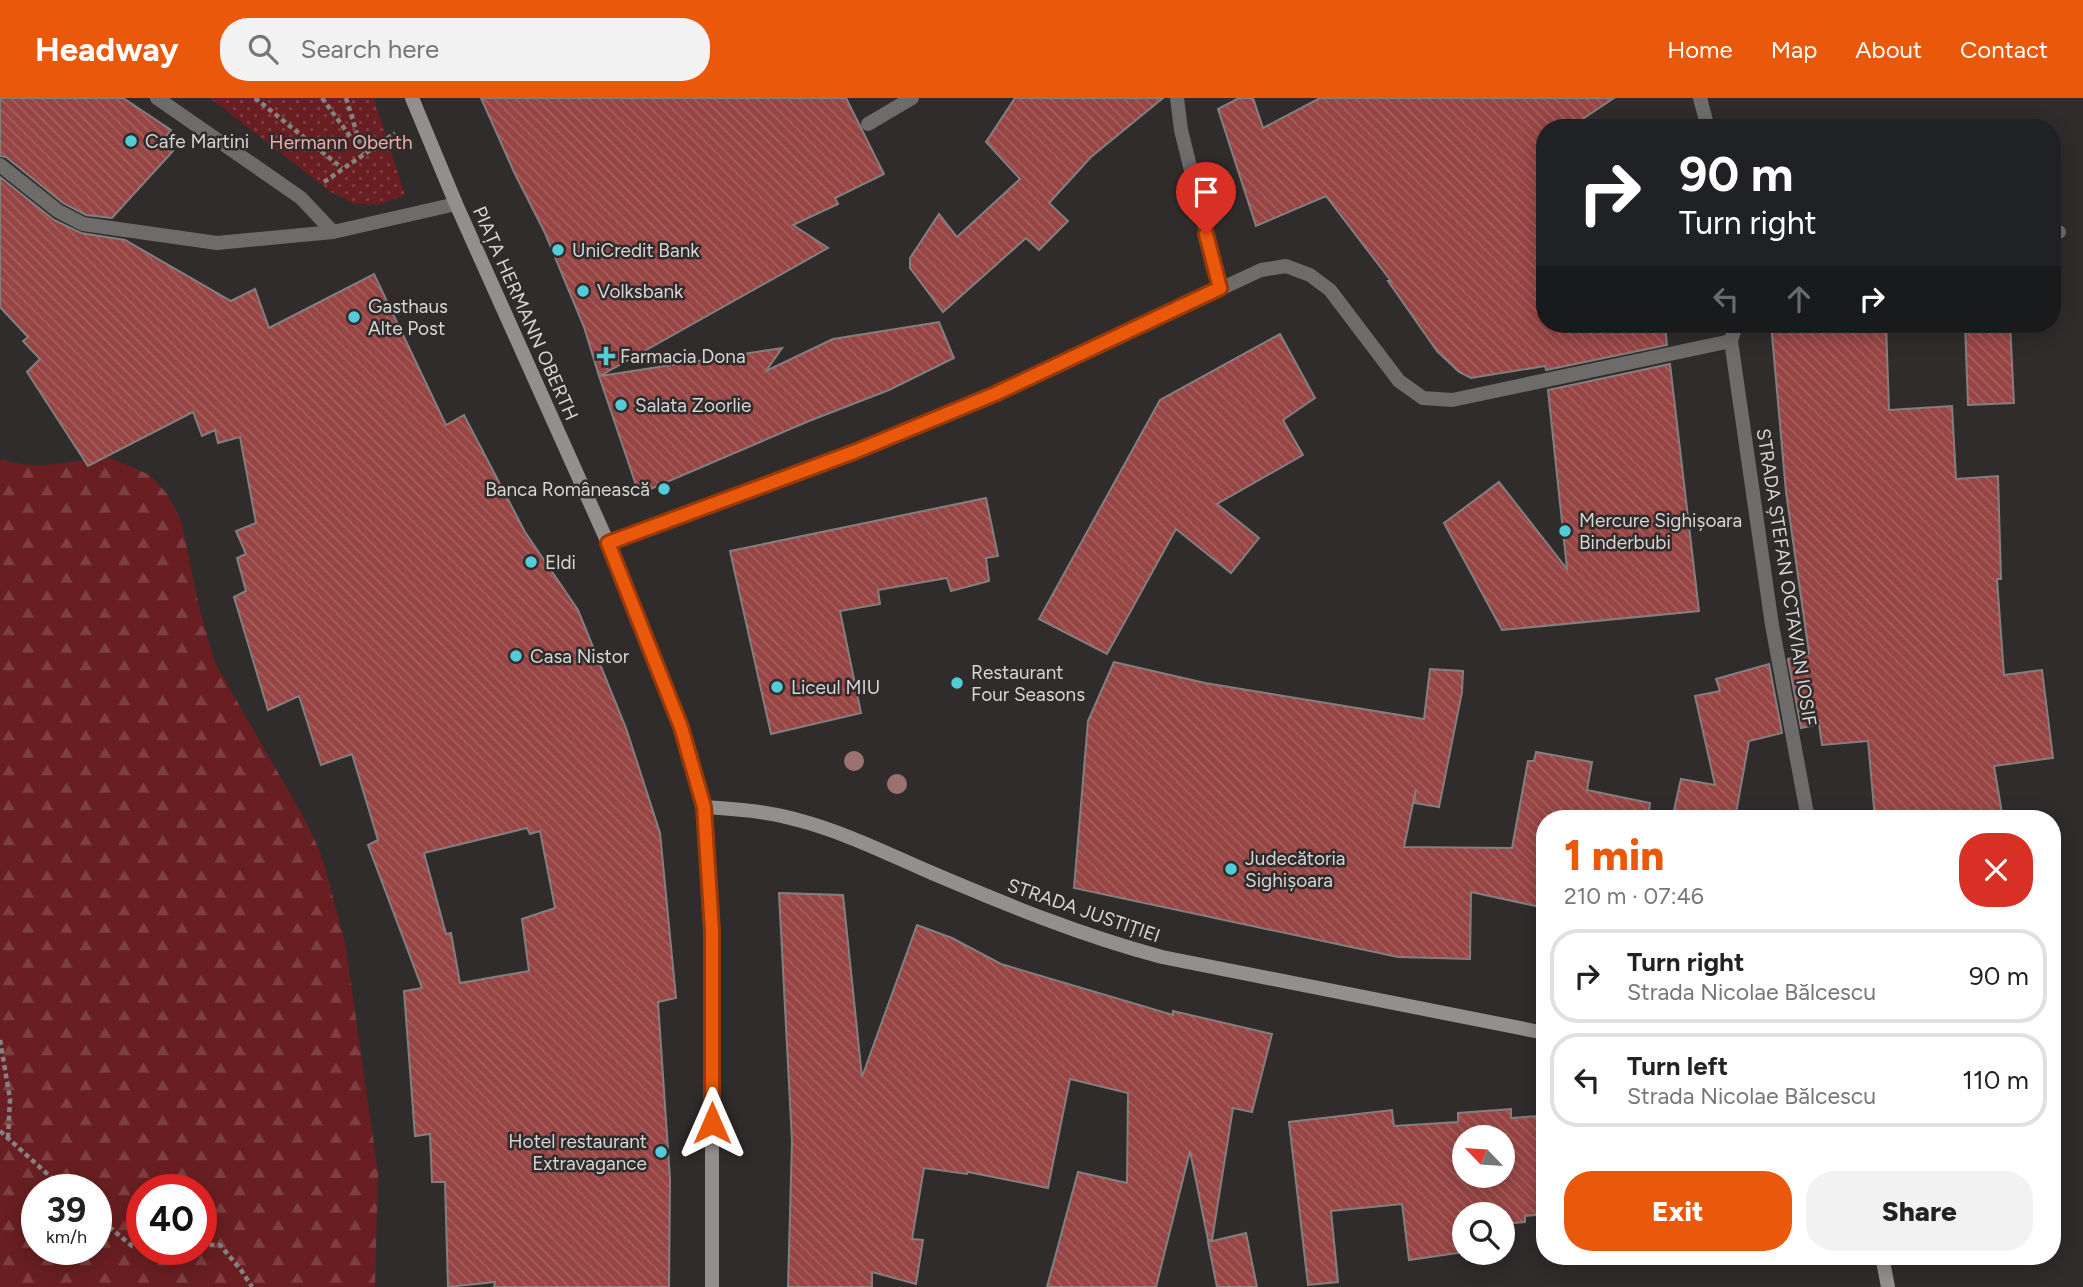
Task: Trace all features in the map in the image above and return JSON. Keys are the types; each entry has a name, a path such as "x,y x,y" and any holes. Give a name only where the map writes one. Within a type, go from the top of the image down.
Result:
{"main road":[{"name":"PIAȚA HERMANN OBERTH","path":"412,98 456,204 608,543 681,727 704,807 712,931 712,1287"},
{"name":"STRADA JUSTIȚIEI","path":"704,807 764,812 813,824 1042,920 1108,943 1162,957 1536,1031"},
{"path":"1884,1265 1888,1287"}],"street":[{"path":"157,98 301,198 333,232"},
{"path":"868,124 912,98"},
{"path":"1177,98 1181,130 1220,288"},
{"path":"1700,98 1706,119"},
{"path":"0,165 58,211 83,224 217,243 333,232 456,204"},
{"path":"608,543 854,452 995,394 1261,270 1286,267 1310,275 1330,290 1399,382 1423,398 1452,400 1731,341 1733,333"},
{"name":"STRADA ȘTEFAN OCTAVIAN IOSIF","path":"1731,341 1772,625 1806,810"}],"path":[{"path":"255,98 342,169"},
{"path":"322,98 363,154"},
{"path":"346,98 363,154"},
{"path":"301,198 419,116"},
{"path":"0,1040 10,1099 8,1138"},
{"path":"0,1131 47,1174"},
{"path":"112,1229 126,1241"},
{"path":"217,1245 220,1245 241,1270 252,1287"}],"green space":[{"name":"Hermann Oberth","path":"210,98 374,98 405,195 378,205 355,204 331,192"},
{"path":"108,457 150,475 167,494 181,520 199,607 215,663 318,847 345,942 378,1173 375,1287 0,1287 0,459 28,465"}],"building":[{"path":"0,98 123,98 171,130 163,140 173,151 112,218 86,215 63,203 6,157 0,156"},
{"path":"481,98 846,98 884,174 835,198 838,204 793,225 828,248 600,376 782,348 766,371 833,339 939,322 954,358 889,390 809,421 639,494 599,376 584,327 545,233"},
{"path":"1015,98 1163,98 1091,157 1049,203 1068,221 1039,250 1026,238 943,312 910,268 910,258 939,214 957,237 1020,179 986,142"},
{"path":"1239,98 1253,98 1263,128 1320,98 1614,98 1582,119 1536,119 1536,333 1666,333 1667,345 1546,370 1545,366 1471,378 1459,372 1437,351 1388,281 1391,281 1326,196 1256,226 1218,109"},
{"path":"0,177 54,220 81,233 125,240 231,301 255,289 269,328 374,274 446,425 464,415 525,532 578,610 626,728 660,833 676,998 658,1002 670,1179 669,1287 494,1287 495,1282 448,1287 445,1182 432,1182 430,1134 415,1136 404,991 422,988 368,845 378,840 352,754 321,765 299,696 268,710 234,597 246,591 237,558 246,554 236,531 256,523 240,437 218,443 215,430 202,436 193,412 88,466 27,372 40,359 23,341 28,337 0,307","holes":["527,828 530,834 540,831 555,908 522,919 529,971 460,983 451,933 446,934 424,853"]},
{"path":"1772,333 1886,333 1889,410 1952,406 1956,479 1998,476 2001,579 1997,579 2004,675 2042,670 2053,758 1994,766 2001,810 1874,810 1868,741 1822,745 1819,724 1801,728 1788,659 1809,653 1786,492"},
{"path":"1965,333 2010,333 2014,403 1968,405"},
{"path":"1280,334 1315,398 1283,420 1303,455 1217,504 1259,538 1231,573 1176,529 1107,654 1039,619 1160,400"},
{"path":"1670,364 1699,611 1502,630 1444,523 1499,482 1567,569 1548,390"},
{"path":"986,498 998,556 986,558 989,581 951,591 947,578 878,590 880,604 840,611 861,713 771,734 730,551"},
{"path":"1114,662 1205,683 1424,719 1430,669 1463,671 1462,692 1439,807 1414,803 1416,789 1404,847 1512,848 1528,761 1534,761 1536,752 1592,762 1587,790 1650,803 1649,810 1536,810 1536,906 1471,892 1470,959 1398,957 1074,888 1088,721"},
{"path":"1769,664 1782,733 1749,741 1737,810 1674,810 1681,779 1715,785 1695,696 1720,691 1716,679"},
{"path":"779,893 843,895 862,1077 917,925 952,938 1001,964 1173,1015 1173,1011 1272,1034 1252,1112 1233,1108 1212,1240 1208,1240 1190,1151 1156,1287 1047,1287 1078,1172 1127,1183 1128,1093 1070,1079 1048,1188 968,1172 924,1168 912,1239 923,1240 916,1284 872,1272 872,1287 788,1287 792,1141"},
{"path":"1511,1109 1511,1118 1536,1116 1536,1215 1525,1216 1525,1222 1515,1223 1515,1202 1452,1202 1452,1254 1409,1260 1402,1204 1331,1211 1338,1282 1308,1285 1289,1122 1392,1110 1394,1126 1458,1122 1458,1113"},
{"path":"1246,1233 1257,1287 1217,1287 1208,1242"}],"place":[{"name":"Cafe Martini","path":"131,141"},
{"name":"UniCredit Bank","path":"558,250"},
{"name":"Volksbank","path":"583,291"},
{"name":"Gasthaus Alte Post","path":"354,317"},
{"name":"Farmacia Dona","path":"606,356"},
{"name":"Salata Zoorlie","path":"621,405"},
{"name":"Banca Românească","path":"664,489"},
{"name":"Mercure Sighișoara Binderbubi","path":"1565,531"},
{"name":"Eldi","path":"531,562"},
{"name":"Casa Nistor","path":"516,656"},
{"name":"Restaurant Four Seasons","path":"957,683"},
{"name":"Liceul MIU","path":"777,687"},
{"name":"Judecătoria Sighișoara","path":"1231,869"},
{"name":"Hotel restaurant Extravagance","path":"661,1152"}],"route":[{"path":"712,1123 712,931 704,807 681,727 608,543 854,452 995,394 1220,288 1206,234"}]}
